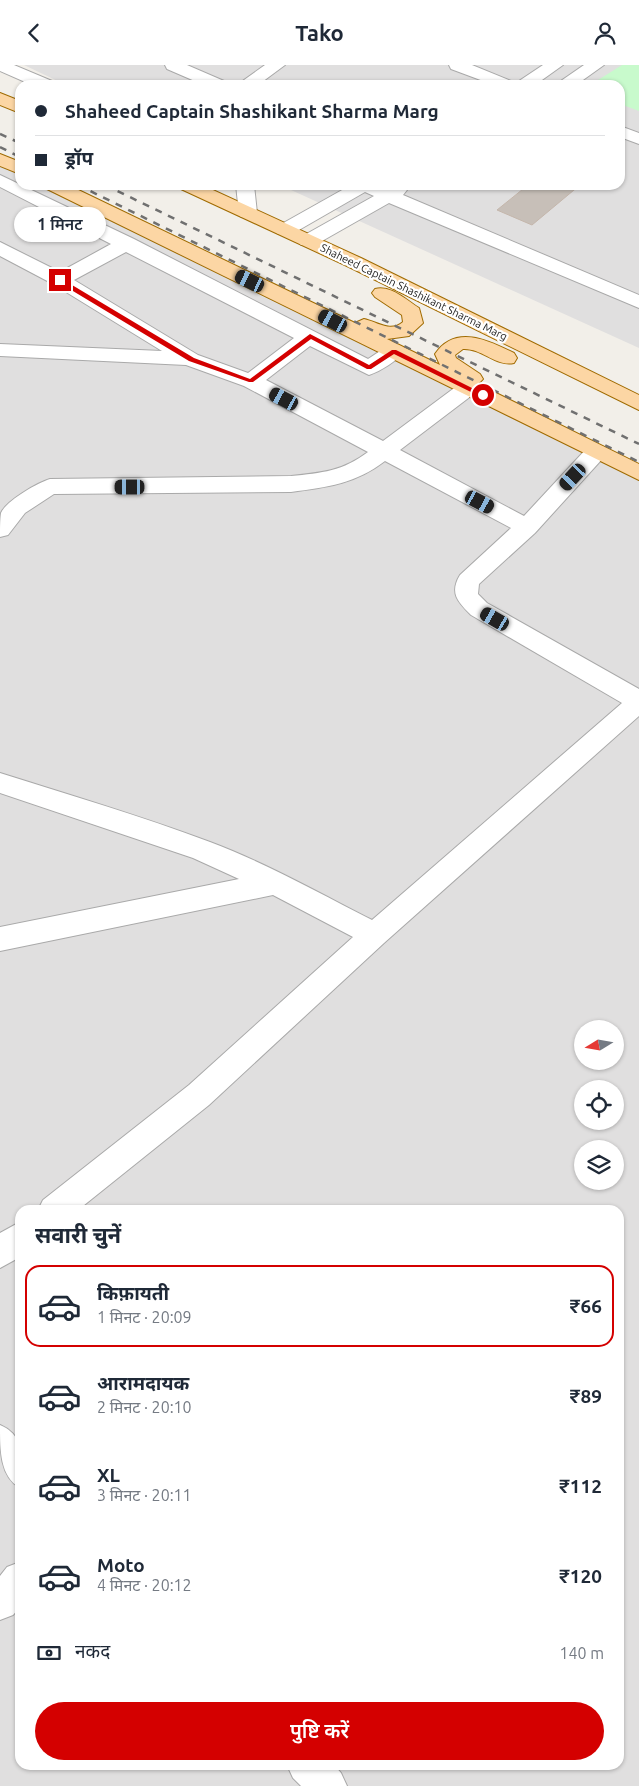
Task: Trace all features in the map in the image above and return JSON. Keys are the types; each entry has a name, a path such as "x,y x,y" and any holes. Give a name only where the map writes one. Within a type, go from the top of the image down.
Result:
{"main road":[{"path":"0,98 15,106"},
{"path":"0,159 15,166"},
{"path":"64,190 306,307 639,473"},
{"name":"Shaheed Captain Shashikant Sharma Marg","path":"198,190 354,262 637,402"},
{"path":"306,307 349,318 384,334 402,332 409,328 414,317 412,312 384,296 354,262"},
{"path":"577,442 528,409 452,367 447,361 445,354 448,349 464,342 474,343 562,385 588,395 637,402"}],"street":[{"path":"0,65 34,80"},
{"path":"172,65 206,80"},
{"path":"254,80 277,65"},
{"path":"458,65 496,80"},
{"path":"531,80 555,65"},
{"path":"572,80 596,65"},
{"path":"625,133 639,139"},
{"path":"0,180 15,187"},
{"path":"20,190 310,336 369,368 394,351"},
{"path":"246,190 248,213"},
{"path":"285,230 355,190"},
{"path":"374,190 639,302"},
{"path":"308,241 398,190"},
{"path":"60,280 127,243"},
{"path":"0,248 60,280 191,360 251,381 527,527"},
{"path":"251,381 310,336"},
{"path":"0,349 191,360"},
{"path":"0,529 17,508 50,487 291,484 327,480 359,470 468,388"},
{"path":"60,1205 199,1095 374,935 639,702 479,609 466,596 468,581 527,527 596,451"},
{"path":"0,783 96,813 202,850 275,883 374,935"},
{"path":"0,939 275,883"},
{"path":"0,1253 15,1241"},
{"path":"0,1442 15,1464"},
{"path":"0,1602 15,1586"},
{"path":"311,1770 328,1786"}],"shaded area":[{"path":"24,65 639,65 639,348 291,190 625,190 625,80 56,80"},
{"path":"0,156 15,164 15,190 67,190 639,480 639,1786 0,1786"}],"green space":[{"path":"622,65 639,65 639,111 625,106 625,80 598,80"}],"building":[{"path":"522,190 574,190 532,225 497,210"}],"railway":[{"path":"0,134 15,141"},
{"path":"0,147 15,154"},
{"path":"88,190 639,462"},
{"path":"115,190 639,444"}],"route":[{"path":"60,280 191,360 251,381 310,336 369,368 394,351 483,395"}]}
